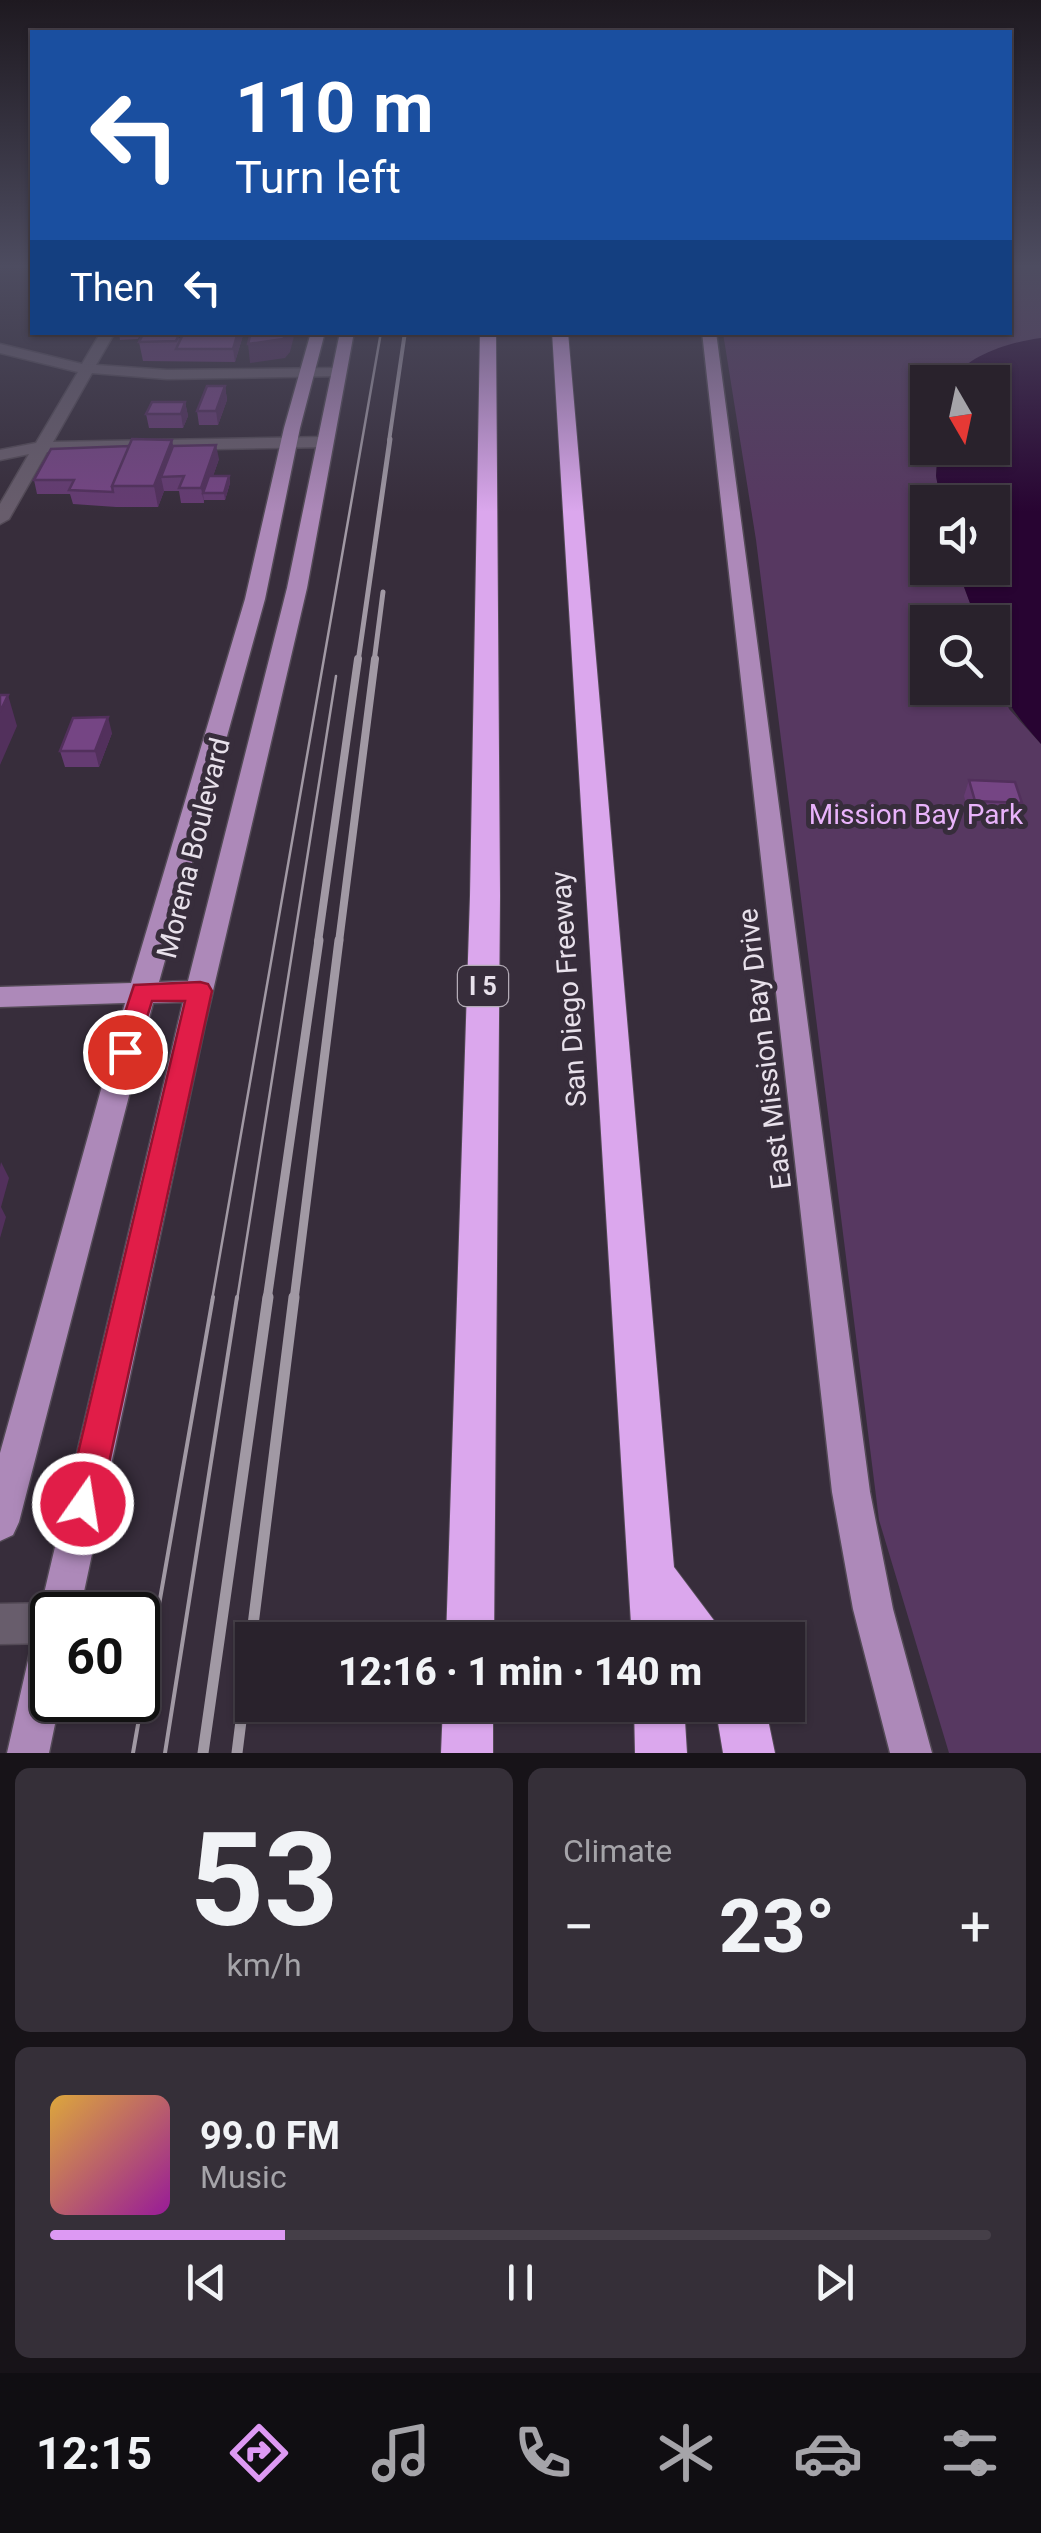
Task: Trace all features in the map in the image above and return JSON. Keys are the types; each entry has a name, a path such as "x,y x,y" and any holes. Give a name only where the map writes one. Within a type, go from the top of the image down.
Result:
{"highway":[{"name":"I 5","path":"470,1622 485,896 488,348"},
{"name":"San Diego Freeway","path":"561,348 655,1622"},
{"path":"653,1578 685,1622"},
{"path":"468,1722 468,1753"},
{"path":"660,1722 661,1753"},
{"path":"743,1722 749,1753"}],"main road":[{"name":"Morena Boulevard","path":"0,1522 142,992 255,599 314,348"},
{"name":"Morena Boulevard","path":"64,1592 200,991 297,588 343,348"},
{"name":"East Mission Bay Drive","path":"712,348 852,1492 873,1610 911,1753"},
{"path":"0,997 200,991"},
{"path":"28,1753 35,1722"}],"street":[{"path":"0,348 84,371 338,372"},
{"path":"0,519 98,348"},
{"path":"0,455 42,446 324,442"},
{"path":"0,1624 30,1624"}],"green space":[{"name":"Mission Bay Park","path":"725,348 1013,348 965,365 910,365 910,465 937,465 938,485 910,485 910,585 963,585 971,605 910,605 910,705 1008,705 1041,744 1041,1753 949,1753 879,1520 756,540"}],"shaded area":[{"path":"1000,348 1041,348 1041,744 1010,705 1010,605 971,605 963,585 1010,585 1010,485 938,485 936,476 937,465 1010,465 1010,365 966,365"}],"building":[{"path":"177,348 233,348 233,349"},
{"path":"207,386 225,386 216,411 197,411"},
{"path":"152,402 185,402 181,414 146,414"},
{"path":"132,439 172,440 154,486 112,486"},
{"path":"216,445 201,488 179,488 184,476 161,477 173,446"},
{"path":"129,446 113,492 69,490 74,480 34,480 51,449"},
{"path":"209,476 229,476 224,493 203,493"},
{"path":"0,695 8,695 0,712"},
{"path":"108,717 95,751 60,751 73,718"},
{"path":"969,780 1015,782 1022,803 975,801"}],"tram line":[{"path":"212,1300 378,348"},
{"path":"237,1300 336,676"},
{"path":"133,1753 213,1297"},
{"path":"165,1753 237,1297"}],"railway":[{"path":"389,441 403,348"},
{"path":"358,662 390,439"},
{"path":"374,662 383,592"},
{"path":"318,942 358,659"},
{"path":"339,942 375,659"},
{"path":"267,1300 319,940"},
{"path":"294,1300 339,940"},
{"path":"203,1753 268,1297"},
{"path":"237,1753 294,1297"}],"route":[{"path":"83,1504 200,991 142,992 125,1052"}]}
